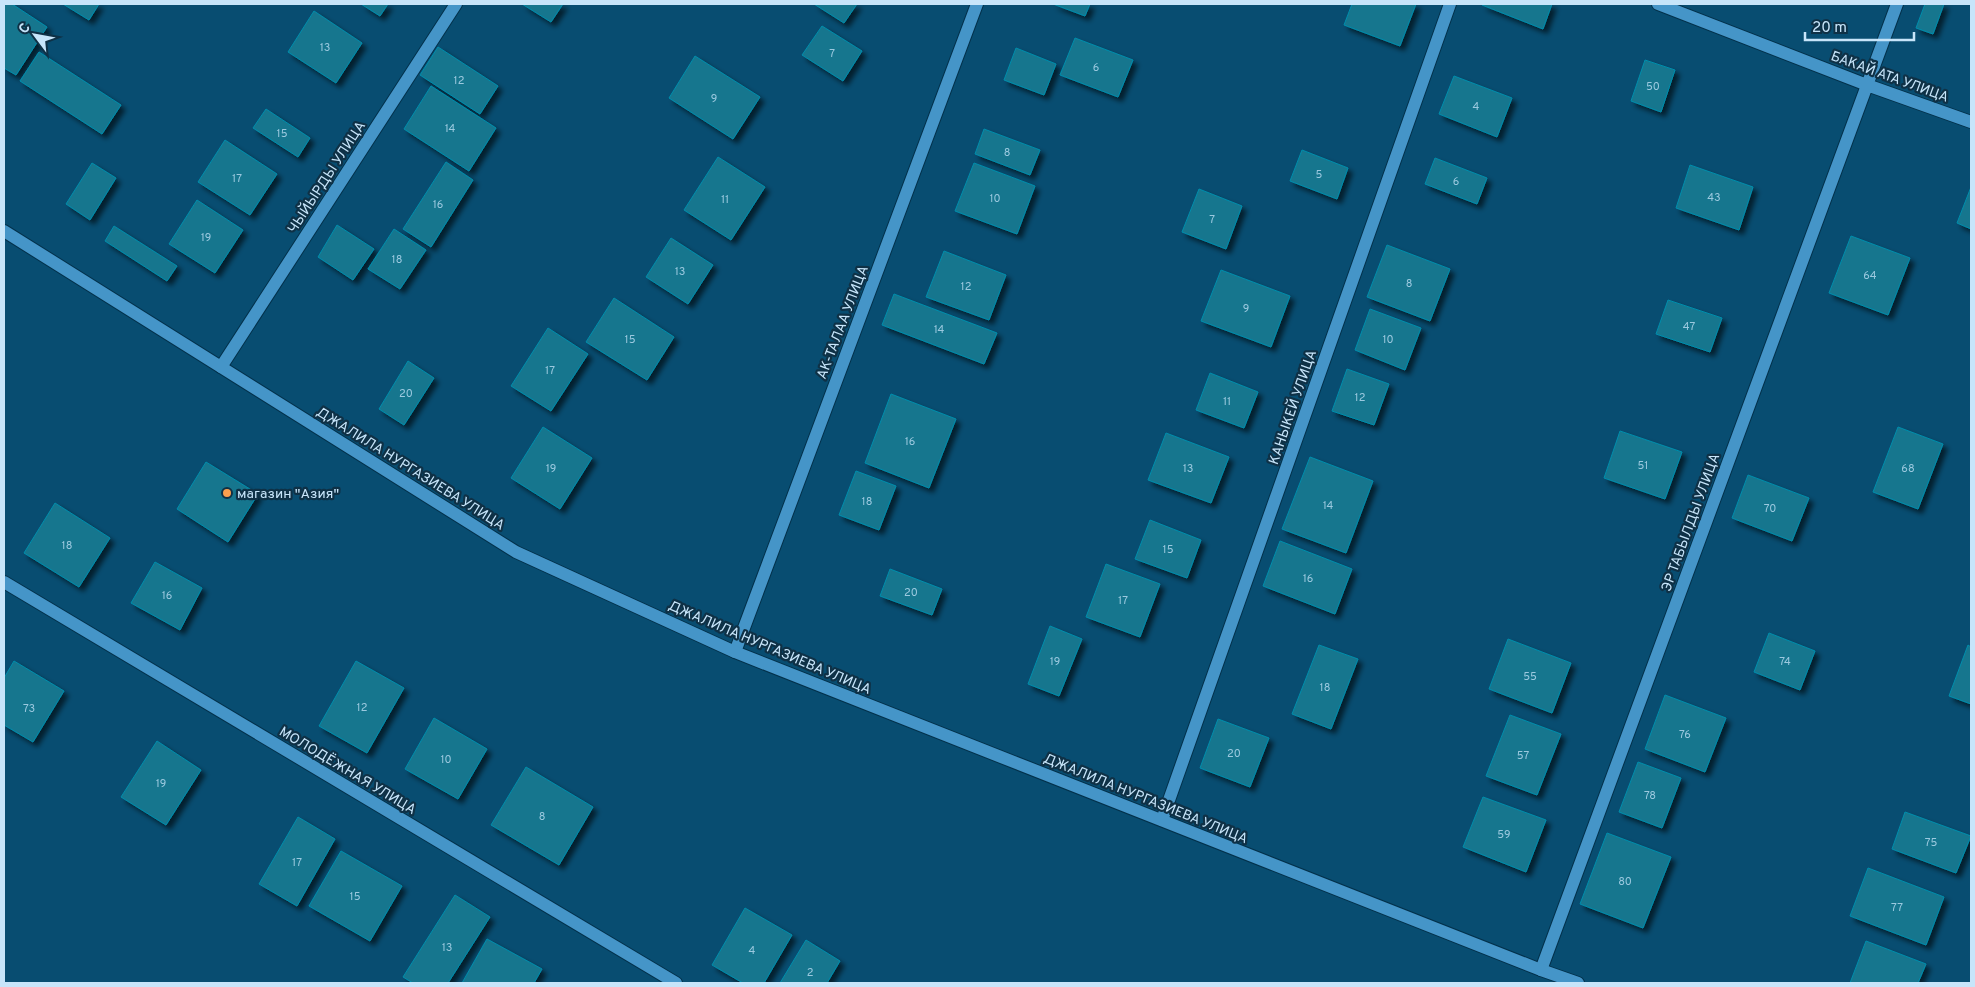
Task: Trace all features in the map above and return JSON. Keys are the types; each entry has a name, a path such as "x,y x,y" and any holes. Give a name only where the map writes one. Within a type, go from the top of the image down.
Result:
{"street":[{"name":"ЧЫЙЫРДЫ УЛИЦА","path":"222,367 456,4"},
{"name":"АК-ТАЛАА УЛИЦА","path":"734,652 977,4"},
{"name":"КАНЫКЕЙ УЛИЦА","path":"1162,820 1450,4"},
{"name":"БАКАЙ АТА УЛИЦА","path":"1658,4 1867,85 1971,122"},
{"name":"ЭР ТАБЫЛДЫ УЛИЦА","path":"1541,970 1896,4"},
{"name":"ДЖАЛИЛА НУРГАЗИЕВА УЛИЦА","path":"4,232 516,552 734,652 1578,983"},
{"name":"МОЛОДЁЖНАЯ УЛИЦА","path":"4,582 676,983"}],"building":[{"path":"4,4 12,4 47,27 16,75 4,68"},
{"path":"63,4 99,4 89,20"},
{"path":"361,4 388,4 380,16"},
{"path":"522,4 563,4 551,22"},
{"path":"814,4 857,4 844,23"},
{"path":"1053,4 1090,4 1085,16"},
{"path":"1352,4 1416,4 1400,46 1344,25"},
{"path":"1483,4 1552,4 1543,29"},
{"path":"1925,4 1944,4 1933,34 1916,28"},
{"path":"314,11 362,43 336,83 288,52"},
{"path":"822,26 862,51 843,81 802,55"},
{"path":"1075,38 1133,60 1118,97 1060,75"},
{"path":"438,47 498,86 480,114 420,75"},
{"path":"1016,48 1056,64 1044,95 1004,80"},
{"path":"39,52 121,105 102,134 20,81"},
{"path":"695,56 760,97 733,139 669,98"},
{"path":"1645,60 1675,70 1661,112 1631,101"},
{"path":"1454,76 1512,98 1497,137 1439,114"},
{"path":"431,86 496,128 469,171 404,129"},
{"path":"266,109 310,138 298,157 253,128"},
{"path":"984,129 1040,150 1030,175 975,154"},
{"path":"225,140 277,174 250,215 198,182"},
{"path":"1302,150 1348,168 1337,199 1290,181"},
{"path":"718,157 765,187 731,240 684,210"},
{"path":"1435,158 1487,178 1477,204 1425,184"},
{"path":"446,162 473,180 431,247 403,229"},
{"path":"92,163 116,178 90,220 66,204"},
{"path":"974,163 1035,186 1017,234 955,211"},
{"path":"1690,165 1753,187 1739,230 1676,208"},
{"path":"1971,187 1971,229 1957,223"},
{"path":"1199,189 1242,206 1226,249 1182,232"},
{"path":"197,200 243,230 215,273 169,244"},
{"path":"337,225 374,249 353,280 318,257"},
{"path":"114,226 177,266 167,281 105,241"},
{"path":"394,229 426,250 400,289 368,269"},
{"path":"1851,236 1910,258 1888,315 1829,293"},
{"path":"671,238 713,265 688,304 646,277"},
{"path":"1387,245 1450,269 1430,321 1367,297"},
{"path":"944,251 1006,275 989,320 926,297"},
{"path":"1221,270 1290,296 1271,347 1201,321"},
{"path":"894,294 997,333 984,364 882,325"},
{"path":"614,298 674,337 647,380 586,342"},
{"path":"1668,300 1722,318 1710,352 1656,334"},
{"path":"1370,309 1421,328 1405,370 1355,350"},
{"path":"548,328 588,354 551,411 511,386"},
{"path":"408,361 434,378 404,425 379,409"},
{"path":"1347,369 1389,384 1374,425 1332,411"},
{"path":"1210,373 1258,392 1244,428 1196,410"},
{"path":"891,394 956,419 929,488 865,463"},
{"path":"543,427 592,458 560,509 511,478"},
{"path":"1898,427 1943,444 1918,509 1873,492"},
{"path":"1620,431 1682,452 1665,499 1604,478"},
{"path":"1166,433 1229,457 1211,503 1148,480"},
{"path":"1310,457 1373,481 1346,553 1282,529"},
{"path":"206,462 258,494 228,542 177,509"},
{"path":"856,471 896,486 879,530 839,515"},
{"path":"1748,475 1809,498 1792,541 1732,518"},
{"path":"55,503 110,538 79,587 24,553"},
{"path":"1150,520 1201,540 1187,578 1135,559"},
{"path":"1280,541 1352,569 1335,614 1263,586"},
{"path":"155,562 202,588 180,630 131,603"},
{"path":"1106,564 1160,584 1140,637 1086,617"},
{"path":"890,569 942,589 932,615 880,596"},
{"path":"1050,626 1082,639 1059,696 1028,684"},
{"path":"1769,633 1815,651 1800,690 1754,672"},
{"path":"1508,639 1571,663 1552,713 1489,689"},
{"path":"1319,645 1358,659 1331,729 1292,714"},
{"path":"1968,645 1971,647 1971,704 1949,696"},
{"path":"14,661 64,691 33,742 4,725 4,678"},
{"path":"356,661 404,688 367,753 319,726"},
{"path":"1665,695 1726,718 1705,772 1645,749"},
{"path":"1510,715 1561,734 1537,795 1486,776"},
{"path":"434,718 487,749 458,799 405,769"},
{"path":"1218,719 1269,738 1250,787 1200,768"},
{"path":"157,741 201,770 166,825 121,797"},
{"path":"1638,762 1681,778 1662,828 1619,812"},
{"path":"526,767 593,807 559,865 491,825"},
{"path":"1483,797 1546,820 1526,872 1463,847"},
{"path":"1905,812 1971,836 1956,873 1892,849"},
{"path":"298,817 335,839 297,906 259,884"},
{"path":"1607,833 1671,857 1643,928 1580,904"},
{"path":"341,851 402,886 370,941 309,906"},
{"path":"1868,868 1944,897 1926,945 1850,916"},
{"path":"455,895 490,917 448,983 413,983 403,977"},
{"path":"745,908 792,935 764,983 743,983 712,965"},
{"path":"487,939 542,969 534,983 462,983"},
{"path":"806,940 840,961 827,983 780,983"},
{"path":"1866,941 1926,964 1918,983 1850,983"}],"place":[{"name":"магазин \"Азия\"","path":"227,493"}]}
